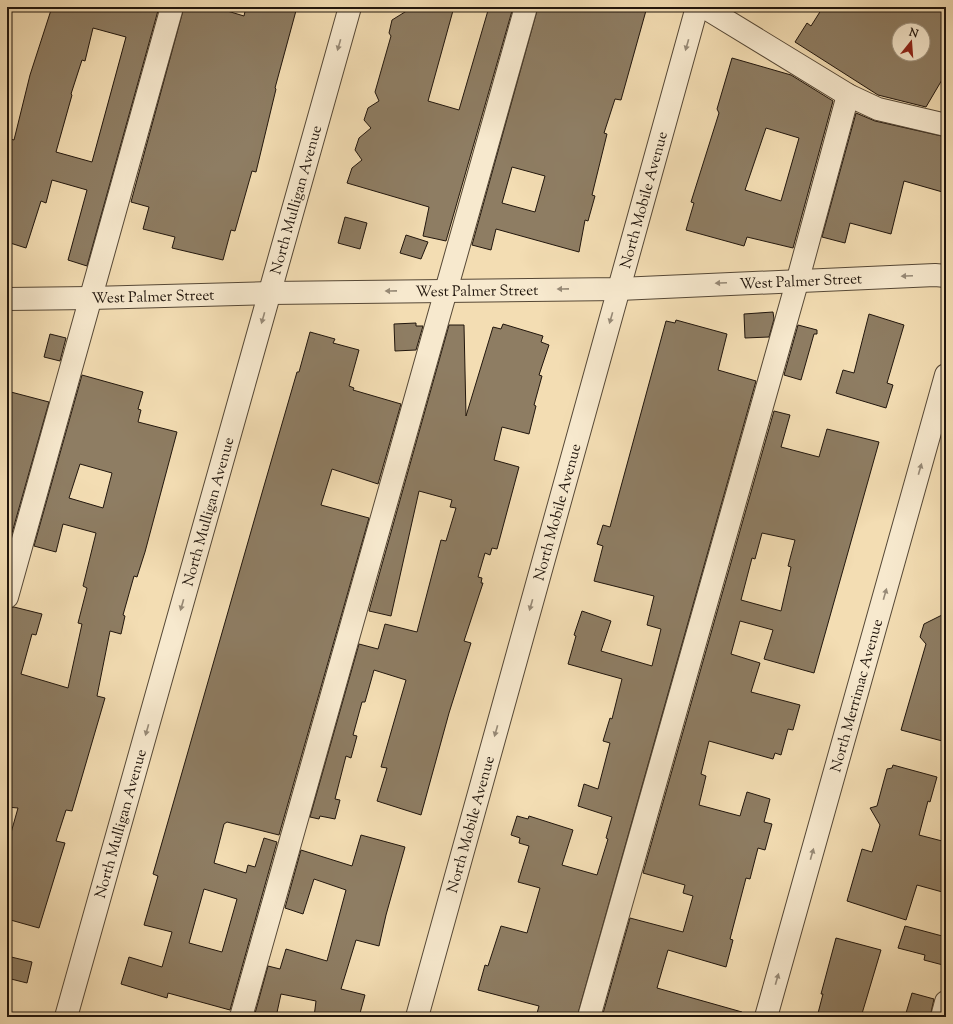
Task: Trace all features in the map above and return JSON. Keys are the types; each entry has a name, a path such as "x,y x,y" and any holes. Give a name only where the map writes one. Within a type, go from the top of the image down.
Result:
{"street":[{"path":"7,597 172,7"},
{"name":"North Mulligan Avenue","path":"66,1017 350,7"},
{"path":"241,1017 526,7"},
{"name":"North Mobile Avenue","path":"417,1017 698,7"},
{"path":"704,7 848,95 878,109 946,125"},
{"path":"589,1017 798,279 848,95"},
{"name":"West Palmer Street","path":"7,298 91,298 270,293 619,289 798,279 935,275 946,276"},
{"name":"North Merrimac Avenue","path":"766,1017 946,375"},
{"path":"942,1017 946,1002"}],"building":[{"path":"52,7 159,7 87,266 68,260 87,190 52,180 46,203 41,201 26,248 7,242 7,138 14,140 30,75","holes":["93,28 126,37 92,162 56,152 72,95 71,94 82,60 85,61"]},
{"path":"184,7 214,7 244,16 246,7 297,7 275,88 256,172 252,171 235,231 231,230 223,260 172,248 175,237 143,229 149,207 131,202"},
{"path":"413,7 454,7 428,101 459,110 489,7 497,7 512,11 446,241 423,236 429,207 347,183 352,168 362,160 355,150 359,138 371,128 364,120 368,108 379,101 375,92 391,36 389,33 392,20"},
{"path":"538,7 647,7 621,100 615,99 604,133 607,134 592,195 595,196 588,221 585,220 579,252 496,229 491,250 472,245","holes":["512,167 545,176 535,212 502,203"]},
{"path":"823,7 946,7 946,73 926,107 878,95 795,42 807,23 811,26"},
{"path":"732,58 791,75 833,101 793,248 747,237 744,246 686,230 694,203 691,202 719,113 717,109","holes":["766,128 799,138 781,201 745,190"]},
{"path":"856,113 875,121 946,137 946,193 904,181 891,234 850,223 845,243 822,237"},
{"path":"345,217 367,223 360,249 338,243"},
{"path":"406,235 428,242 421,259 400,253"},
{"path":"773,312 774,319 769,337 745,338 744,314"},
{"path":"869,314 904,325 887,383 893,385 886,408 836,393 843,370 854,373"},
{"path":"676,320 727,334 718,370 756,381 577,1017 536,1017 539,1006 478,990 485,965 488,966 501,926 527,933 540,888 518,882 529,846 519,843 520,838 511,835 517,816 528,819 529,816 573,830 562,865 597,875 608,839 606,838 612,817 578,806 584,784 598,789 610,743 603,741 610,718 612,719 622,679 568,664 576,636 574,635 582,611 611,621 601,651 652,666 661,629 647,625 654,596 594,581 603,546 597,544 603,525 610,527 666,321 675,323"},
{"path":"416,323 416,326 423,326 416,350 395,351 394,324"},
{"path":"503,324 543,336 541,342 549,345 539,375 542,376 534,405 536,406 529,434 502,427 494,460 519,467 497,549 492,548 490,555 485,553 478,577 482,578 481,583 483,583 464,641 471,643 449,713 421,815 377,801 387,768 381,767 406,680 374,670 365,702 362,702 353,735 357,736 351,758 346,756 335,799 340,800 335,819 320,816 319,819 310,817 359,644 378,649 385,624 417,632 441,540 446,541 456,508 450,507 452,500 419,491 391,616 369,611 449,325 464,325 466,416 493,327 501,329"},
{"path":"798,325 817,330 817,334 814,334 801,380 784,375"},
{"path":"310,332 335,339 333,343 359,350 349,386 354,388 353,390 401,404 378,484 332,469 321,505 369,518 279,835 227,822 224,824 214,863 246,873 248,865 255,867 264,838 277,842 230,1010 168,993 167,998 121,984 129,957 162,967 172,932 144,925 158,876 153,874 297,372 299,372","holes":["204,889 237,899 222,952 189,943"]},
{"path":"50,334 66,338 60,361 44,357"},
{"path":"82,375 143,392 138,409 141,410 138,422 177,432 145,552 137,577 134,576 123,615 125,616 121,634 110,631 97,696 105,698 72,811 66,810 56,841 65,843 39,928 7,919 7,847 18,808 7,807 7,609 14,607 42,614 36,635 32,634 21,674 68,688 82,624 78,623 87,588 83,586 96,533 63,524 56,552 34,546","holes":["80,464 112,473 103,508 69,498"]},
{"path":"7,391 49,402 10,540 7,539"},
{"path":"774,411 790,415 781,447 819,457 827,429 879,442 814,673 764,659 773,630 740,621 731,654 760,663 751,692 800,705 793,730 788,729 781,755 775,753 773,759 709,741 701,774 706,776 699,805 740,816 747,792 770,799 764,822 772,824 765,850 758,848 750,879 746,878 730,939 733,940 726,967 668,950 657,988 742,1012 741,1017 602,1017 630,918 683,932 693,896 683,893 685,885 643,873","holes":["762,533 795,540 788,566 791,567 781,611 741,600 752,558 755,559"]},
{"path":"946,613 946,742 901,730 926,644 920,637 924,624"},
{"path":"893,765 937,777 930,802 928,801 919,835 946,842 946,893 917,885 906,920 847,901 862,849 872,852 880,825 870,808 877,806 887,769 892,768"},
{"path":"361,835 405,847 379,946 356,940 341,989 365,995 359,1017 314,1017 316,1001 281,994 276,1017 254,1017 268,966 280,969 286,949 327,961 346,890 314,879 303,914 285,908 301,850 352,866"},
{"path":"905,926 946,937 946,953 943,965 924,960 925,955 898,948"},
{"path":"836,938 881,950 861,1017 817,1017 823,994 821,994"},
{"path":"7,956 32,962 27,983 7,978"},
{"path":"912,993 934,999 930,1017 920,1017 906,1013"}]}
